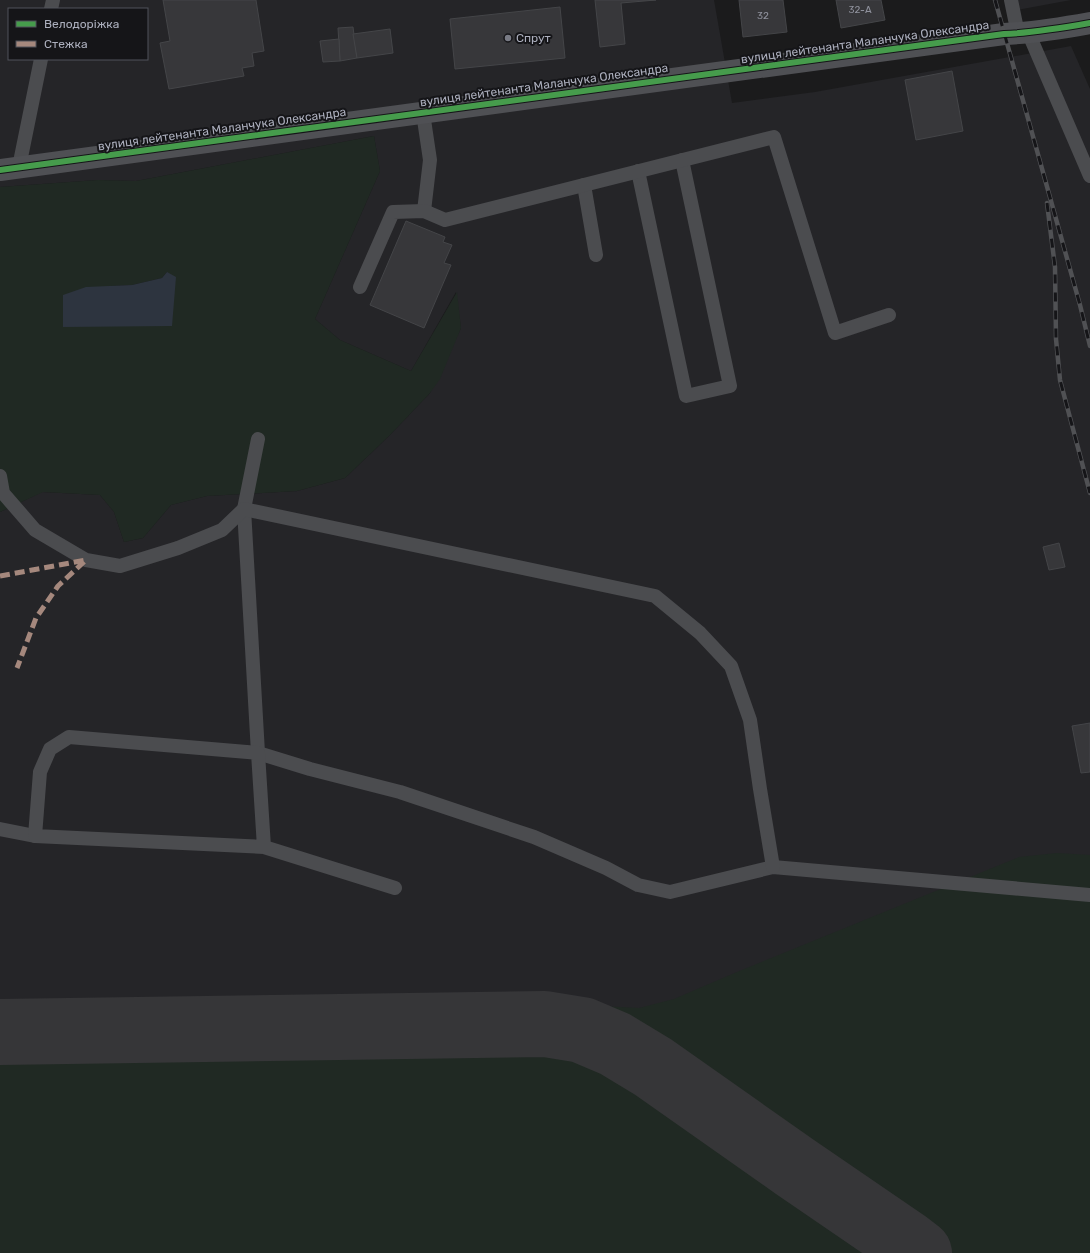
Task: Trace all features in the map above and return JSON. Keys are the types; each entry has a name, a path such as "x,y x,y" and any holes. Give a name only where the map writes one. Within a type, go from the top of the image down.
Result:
{"street":[{"name":"вулиця лейтенанта Маланчука Олександра","path":"10,168 1090,23"}],"lane":[{"path":"1011,0 1023,33 1090,176"},
{"path":"10,168 41,60"},
{"path":"423,113 430,160 424,211"},
{"path":"360,287 393,212 424,211 445,220 774,137 835,333 889,315"},
{"path":"638,171 686,396 730,386 682,160"},
{"path":"584,185 596,256"},
{"path":"258,439 244,509 264,847"},
{"path":"0,476 3,493 35,530 86,560 120,566 178,548 222,530 244,509"},
{"path":"244,509 655,596 700,633 731,666 750,720 760,789 774,867"},
{"path":"35,836 40,772 50,749 70,737 258,753 310,769 400,792 527,835 606,868 638,885 670,892 774,867 1090,895"},
{"path":"0,829 35,836 264,847 396,888"}],"shaded area":[{"path":"0,0 714,0 732,103 815,92 1071,46 1090,89 1090,1253 0,1253 0,512 42,492 100,495 114,512 124,542 143,538 171,505 207,496 297,491 345,478 390,435 430,393 461,328 456,292 411,371 340,340 315,319 380,171 374,136 136,181 98,180 0,187"},
{"path":"1015,0 1071,0 1017,10"},
{"path":"374,136 380,171 315,319 340,340 411,371 457,292 461,328 440,379 430,393 390,435 345,478 297,491 207,496 171,505 143,538 124,542 114,512 100,495 43,492 0,512 0,187 98,180 136,181","holes":["167,272 172,326 111,286 132,285 162,278"]},
{"path":"167,272 176,277 172,326 63,327 63,295 86,287 132,285 162,278"},
{"path":"1057,853 1090,855 1090,1253 0,1253 0,1003 271,1006 582,1005 639,1008 674,999 1019,857"}],"building":[{"path":"163,0 256,0 264,51 252,53 254,66 242,68 244,76 169,89 160,43 170,41"},
{"path":"595,0 656,0 621,3 625,44 600,47"},
{"path":"739,0 783,0 787,32 743,37"},
{"path":"836,0 881,0 885,20 841,28"},
{"name":"Спрут","path":"560,7 565,58 455,69 450,19"},
{"path":"353,27 357,58 340,61 338,28"},
{"path":"390,29 393,53 357,58 353,34"},
{"path":"339,39 340,61 323,62 320,41"},
{"path":"952,71 963,131 916,140 905,80"},
{"path":"406,221 445,237 443,242 452,245 444,263 451,265 424,328 370,305"},
{"path":"1059,543 1065,567 1049,570 1043,547"},
{"path":"1090,723 1090,772 1081,773 1072,726"}],"taxiway":[{"path":"0,1032 545,1024 582,1030 615,1044 653,1067 919,1253"}],"railway":[{"path":"995,0 1080,305 1090,346"},
{"path":"1047,203 1055,267 1056,339 1060,380 1090,493"}],"marked path":[{"path":"0,576 86,560 58,586 36,618 17,668"}],"cycle path":[{"path":"0,170 1004,34 1026,33 1090,23"}],"place":[{"name":"Спрут","path":"508,38"}]}
